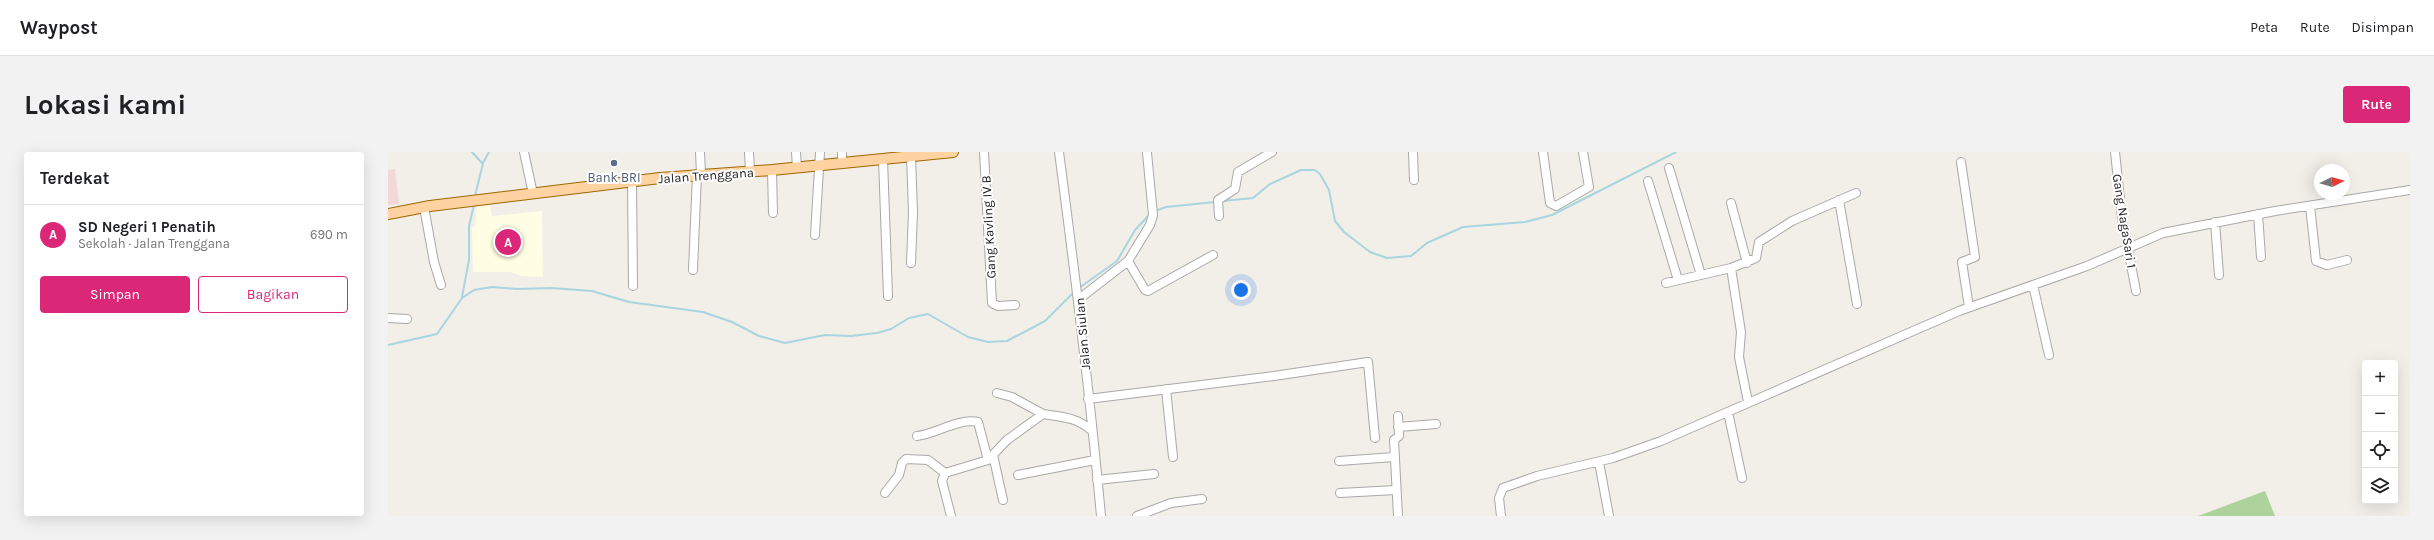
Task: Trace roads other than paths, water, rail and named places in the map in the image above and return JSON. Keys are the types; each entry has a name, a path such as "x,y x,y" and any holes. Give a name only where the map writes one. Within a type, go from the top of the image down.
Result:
{"main road":[{"name":"Jalan Trenggana","path":"388,214 424,207 699,174 750,172 820,166 946,152"}],"street":[{"path":"524,152 533,194"},
{"path":"693,270 700,152"},
{"path":"748,152 750,172"},
{"path":"796,152 797,168"},
{"path":"815,235 820,152"},
{"path":"842,152 842,164"},
{"name":"Gang Kavling IV B","path":"984,152 992,303 998,306 1015,305"},
{"name":"Jalan Siulan","path":"1059,152 1078,288 1090,426 1101,516"},
{"path":"1219,216 1218,200 1235,189 1238,172 1272,152"},
{"path":"1413,152 1414,180"},
{"path":"1543,152 1550,203 1556,206 1589,187 1583,152"},
{"name":"Gang NagaSari 1","path":"2114,152 2127,247 2136,291"},
{"path":"1079,299 1128,261 1150,225 1153,210 1147,153"},
{"path":"911,263 913,212 912,155"},
{"path":"883,160 888,296"},
{"path":"1961,162 1975,257 1962,262 1969,307"},
{"path":"1669,168 1701,275"},
{"path":"772,170 773,213"},
{"path":"1648,181 1678,280"},
{"path":"632,182 633,286"},
{"path":"1501,516 1499,498 1503,488 1537,476 1599,462 1662,441 1748,402 1969,307 2087,266 2163,232 2258,214 2410,190"},
{"path":"1666,283 1747,263 1756,258 1759,242 1792,221 1856,193"},
{"path":"1839,200 1857,304"},
{"path":"1732,203 1747,263"},
{"path":"2310,206 2316,261 2327,265 2347,260"},
{"path":"424,207 434,262 440,285"},
{"path":"2258,214 2261,257"},
{"path":"2215,222 2219,275"},
{"path":"1128,261 1144,290 1148,291 1213,255"},
{"path":"1731,268 1741,332 1739,357 1748,402"},
{"path":"2033,285 2050,354"},
{"path":"388,318 407,319"},
{"path":"1088,402 1166,389 1368,362 1375,438"},
{"path":"1166,389 1173,457"},
{"path":"997,393 1012,397 1043,414 1070,418 1090,426"},
{"path":"1728,412 1742,478"},
{"path":"951,516 942,481 946,473 990,457 1007,440 1043,414"},
{"path":"1398,416 1399,436 1394,440 1398,516"},
{"path":"917,436 931,434 948,426 978,422 1003,500"},
{"path":"1398,427 1436,424"},
{"path":"1338,461 1394,457"},
{"path":"885,493 899,476 902,463 906,459 928,460 946,473"},
{"path":"1018,475 1095,460"},
{"path":"1599,462 1609,516"},
{"path":"1097,480 1154,474"},
{"path":"1340,493 1396,490"},
{"path":"1137,516 1171,503 1202,500"}],"waterway":[{"path":"472,152 482,163"},
{"path":"475,196 483,163 489,152"},
{"path":"1222,201 1253,198 1270,184 1301,170 1315,170 1320,174 1329,190 1335,221 1344,232 1370,252 1387,258 1411,256 1427,243 1463,227 1525,222 1552,215 1676,152"},
{"path":"1155,211 1166,207 1215,202"},
{"path":"462,297 469,260 469,226 474,205"},
{"path":"1079,288 1117,261 1135,230 1151,213"},
{"path":"388,345 437,334 462,298 474,290 492,287 517,289 551,288 592,291 629,302 703,312 732,322 759,336 785,343 825,335 851,336 877,333 891,329 909,318 928,314 968,337 988,342 1007,341 1045,321 1074,292"}],"place":[{"name":"Bank BRI","path":"614,163"},
{"name":"SD Negeri 1 Penatih","path":"508,242"}]}
